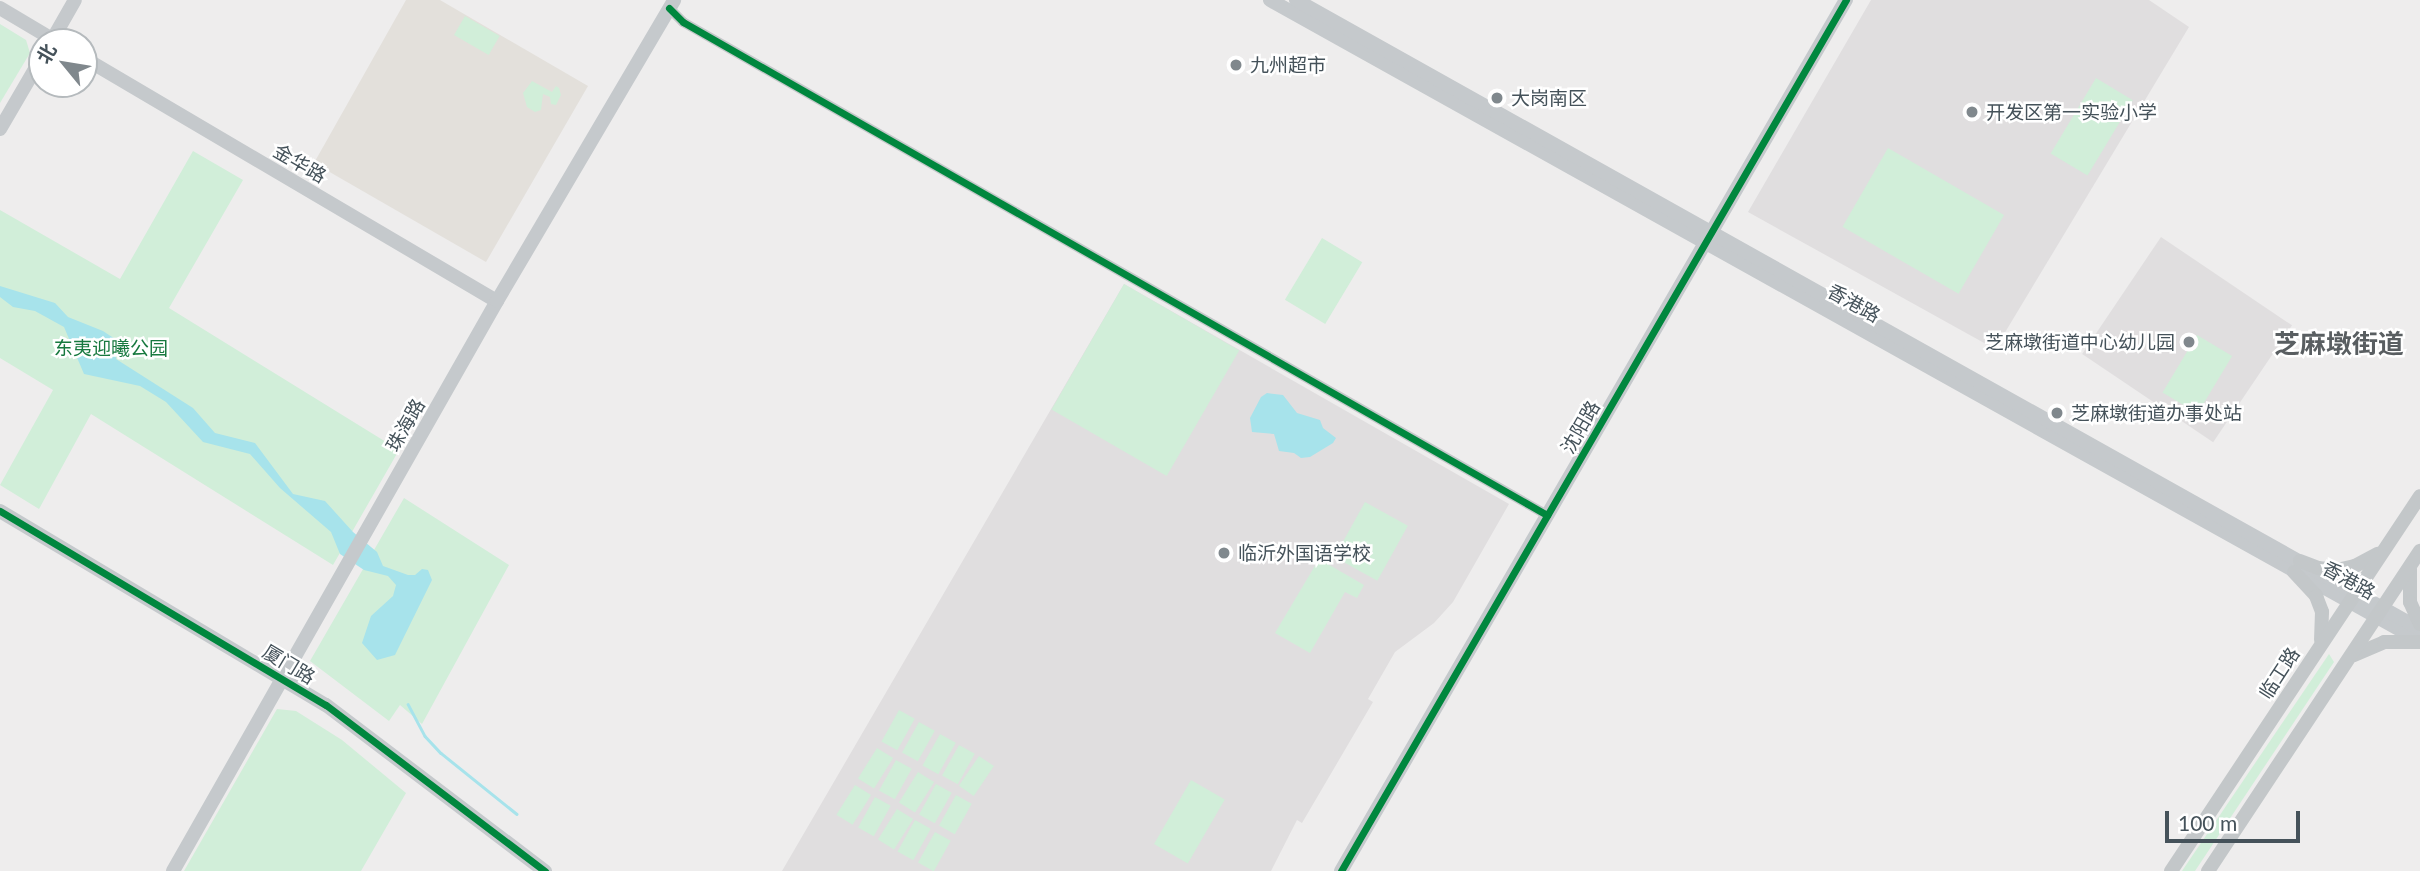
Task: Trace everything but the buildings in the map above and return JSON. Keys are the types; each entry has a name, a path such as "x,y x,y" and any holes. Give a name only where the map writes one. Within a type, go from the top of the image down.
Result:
{"main road":[{"path":"60,28 75,0"},
{"name":"香港路","path":"1270,0 1305,6 1708,237 2352,597 2420,642"},
{"name":"沈阳路","path":"1341,871 1846,0"},
{"name":"珠海路","path":"173,871 671,4"},
{"path":"0,8 32,28"},
{"name":"金华路","path":"98,66 498,301"},
{"path":"0,129 28,81"},
{"name":"临工路","path":"2171,871 2420,496"},
{"name":"厦门路","path":"0,511 326,705 545,871"},
{"path":"2297,566 2337,570 2372,558 2387,546"},
{"path":"2208,871 2420,551"},
{"path":"2297,566 2319,604 2323,629 2320,645"},
{"path":"2410,567 2410,602 2420,627"},
{"name":"香港路","path":"2379,613 2420,627"},
{"path":"2350,657 2384,642 2420,642"}],"street":[{"path":"671,4 683,22 1547,514"}],"shaded area":[{"path":"406,0 440,0 588,86 486,262 314,163"},
{"name":"开发区第一实验小学","path":"1871,0 2149,0 2189,27 1995,349 1748,212"},
{"name":"芝麻墩街道中心幼儿园","path":"2161,237 2292,325 2213,442 2082,354"},
{"name":"临沂外国语学校","path":"1124,284 1509,504 1453,602 1434,623 1395,652 1368,699 1373,702 1302,823 1297,820 1271,871 782,871"}],"green space":[{"path":"465,16 500,36 489,55 454,35"},
{"path":"0,24 26,40 28,56 0,103"},
{"path":"2096,78 2133,100 2088,176 2051,153"},
{"path":"532,81 552,92 556,86 559,88 561,95 556,105 551,104 550,97 543,94 541,110 535,112 527,107 523,93"},
{"path":"1888,148 2004,215 1959,294 1842,227"},
{"name":"东夷迎曦公园","path":"193,151 243,180 169,308 399,450 333,565 91,414 39,509 0,485 53,390 0,358 0,210 120,279"},
{"path":"1322,238 1362,262 1325,324 1285,300"},
{"path":"1124,284 1239,350 1167,476 1052,410"},
{"path":"2197,335 2232,356 2198,414 2162,392"},
{"path":"404,498 509,565 422,724 400,705 389,721 310,661"},
{"path":"1365,502 1408,526 1377,581 1334,557"},
{"path":"1319,559 1364,585 1357,598 1345,592 1310,653 1275,633"},
{"path":"2329,654 2334,662 2195,871 2182,871"},
{"path":"277,709 296,711 342,740 406,793 361,871 184,871"},
{"path":"899,710 915,719 897,750 882,741"},
{"path":"919,722 935,731 918,761 902,753"},
{"path":"940,734 956,743 938,774 923,765"},
{"path":"959,745 975,754 958,784 942,776"},
{"path":"877,748 893,758 874,789 858,779"},
{"path":"979,756 994,766 974,796 959,786"},
{"path":"896,760 912,769 895,799 879,791"},
{"path":"918,772 934,782 915,813 899,803"},
{"path":"1191,780 1225,799 1188,864 1154,844"},
{"path":"936,784 952,793 935,823 919,815"},
{"path":"855,785 871,795 853,825 836,815"},
{"path":"956,795 972,804 955,834 939,826"},
{"path":"875,797 891,806 874,836 858,828"},
{"path":"897,809 913,819 894,850 878,840"},
{"path":"915,820 931,829 913,860 898,851"},
{"path":"935,832 951,841 934,871 918,863"}],"water":[{"path":"0,286 55,303 68,317 103,331 115,339 116,359 193,408 215,433 255,443 293,494 325,501 353,532 377,552 383,566 408,575 415,575 422,569 428,570 432,580 395,655 377,660 362,643 371,616 393,596 396,585 388,576 364,570 340,554 331,532 280,488 250,454 203,442 166,402 140,386 84,374 64,327 35,311 13,307 0,297"},
{"path":"1267,393 1283,395 1297,413 1320,420 1323,428 1336,438 1333,443 1310,457 1301,458 1294,453 1279,451 1274,434 1252,432 1250,418 1261,397"}],"waterway":[{"path":"408,704 425,736 441,753 517,814"}],"cycle path":[{"path":"1341,871 1846,0"},
{"path":"669,8 683,22 1547,515"},
{"path":"0,511 326,705 545,871"}],"place":[{"name":"九州超市","path":"1236,65"},
{"name":"大岗南区","path":"1497,98"},
{"name":"开发区第一实验小学","path":"1972,112"},
{"name":"芝麻墩街道中心幼儿园","path":"2189,342"},
{"name":"芝麻墩街道办事处站","path":"2057,413"},
{"name":"临沂外国语学校","path":"1224,553"}],"district":[{"name":"芝麻墩街道","path":"2339,344"}]}
